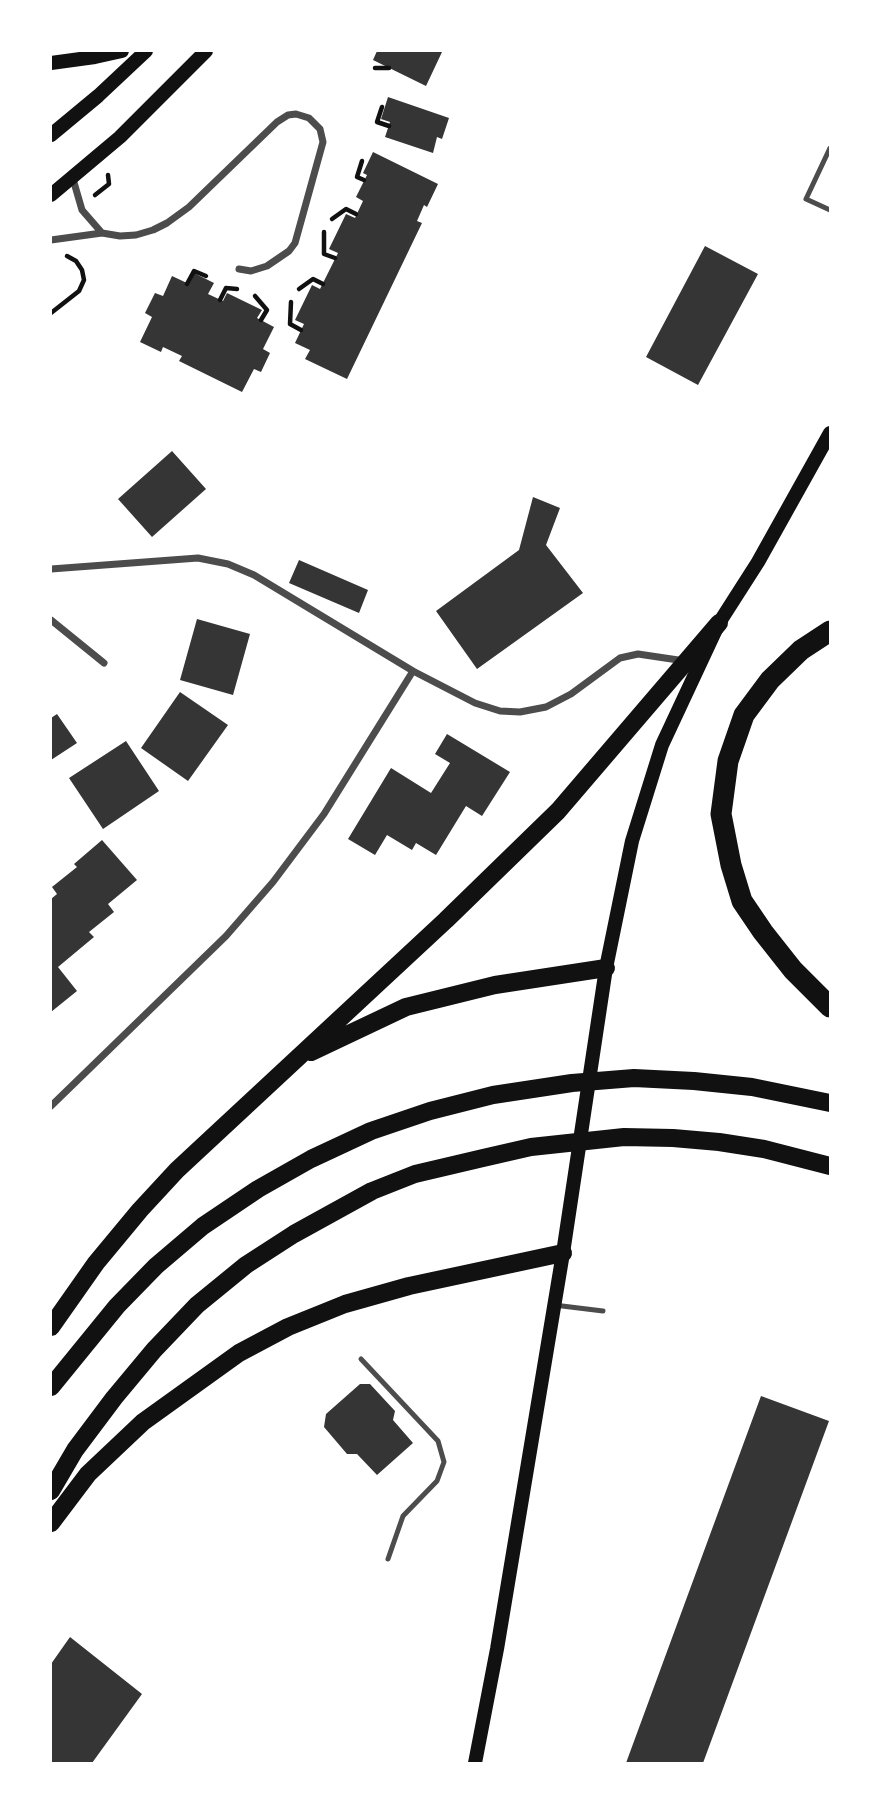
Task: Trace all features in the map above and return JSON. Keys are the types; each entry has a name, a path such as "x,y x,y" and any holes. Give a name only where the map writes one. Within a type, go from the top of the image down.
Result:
{"highway":[{"path":"830,631 801,650 770,680 744,715 728,761 721,814 731,865 743,901 793,971 830,1007"}],"main road":[{"path":"51,63 122,51"},
{"path":"51,135 146,51"},
{"path":"51,195 120,137 206,51"},
{"path":"475,1763 497,1649 563,1253 606,968 632,841 663,745 719,624 758,562 830,433"},
{"path":"51,1327 96,1263 177,1170 446,920 558,811 719,624"},
{"path":"293,1062 406,1007 495,985 606,968"},
{"path":"51,1387 108,1317 156,1266 202,1226 311,1159 371,1131 430,1111 493,1095 572,1083 634,1078 752,1087 830,1103"},
{"path":"51,1491 75,1450 154,1350 197,1305 246,1265 293,1234 372,1191 415,1174 483,1157 531,1147 624,1138 719,1142 764,1149 830,1166"},
{"path":"51,1523 88,1474 143,1422 239,1353 288,1327 345,1304 409,1286 563,1253"}],"street":[{"path":"51,240 102,233 136,235 167,223 189,207 277,122 288,115 296,114 309,118 320,129 323,142 295,243 289,251 267,266 251,271 239,269"},
{"path":"73,179 82,210 102,233"},
{"path":"51,569 198,558 228,564 254,575 412,671 475,703 500,711 520,712 546,707 571,694 620,658 638,654 686,661"},
{"path":"51,620 104,663"},
{"path":"51,1106 226,936 273,882 324,814 412,671"}],"lane":[{"path":"830,148 806,199 830,210"},
{"path":"554,1305 603,1311"},
{"path":"360,1359 438,1441 444,1462 437,1481 403,1516 388,1559"}],"path":[{"path":"375,68 389,68"},
{"path":"382,107 377,122 389,126"},
{"path":"362,161 357,177 364,180"},
{"path":"332,219 346,209 356,214"},
{"path":"324,232 324,254 335,258"},
{"path":"187,284 194,271 206,276"},
{"path":"299,289 313,279 323,284"},
{"path":"220,300 226,288 242,289"},
{"path":"255,296 267,310 261,320"},
{"path":"291,302 290,324 301,330"}],"building":[{"path":"377,51 442,52 426,86 373,60"},
{"path":"388,97 449,118 442,139 437,137 433,153 385,137 390,122 381,119"},
{"path":"373,152 438,184 427,207 424,205 417,221 422,223 347,379 305,359 310,350 295,343 304,324 295,320 312,285 320,289 338,253 329,249 346,214 355,218 363,201 356,197 367,175 363,173"},
{"path":"705,246 758,274 698,385 646,357"},
{"path":"194,273 214,283 208,294 223,301 227,293 262,310 257,318 274,327 263,349 270,353 261,372 254,369 242,392 179,361 182,356 163,347 161,352 140,342 152,317 145,313 155,293 163,296 172,276 189,284"},
{"path":"172,451 206,489 152,537 118,499"},
{"path":"533,497 560,508 546,545 583,593 477,669 436,611 519,550"},
{"path":"299,560 368,590 359,613 289,583"},
{"path":"197,619 250,634 233,695 180,680"},
{"path":"180,692 228,725 188,781 141,748"},
{"path":"57,714 77,743 51,760 51,718"},
{"path":"447,734 510,772 482,816 466,806 436,855 416,843 412,850 387,835 375,855 348,839 391,768 431,793 450,763 435,754"},
{"path":"126,741 159,791 103,829 69,778"},
{"path":"102,840 137,880 108,904 114,912 89,932 94,937 58,967 77,991 51,1012 51,899 57,894 52,887 77,867 74,864"},
{"path":"360,1384 370,1384 395,1411 393,1420 413,1443 377,1475 357,1454 347,1454 324,1427 326,1414"},
{"path":"761,1396 829,1421 703,1763 626,1763"},
{"path":"70,1637 142,1694 92,1763 51,1763 51,1664"}]}
